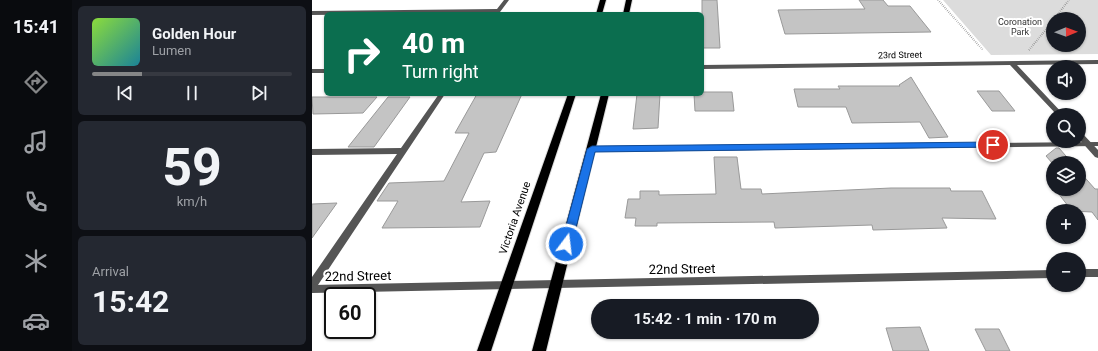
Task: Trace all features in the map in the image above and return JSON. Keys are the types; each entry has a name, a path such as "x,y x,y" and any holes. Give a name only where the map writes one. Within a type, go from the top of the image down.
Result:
{"main road":[{"path":"600,12 604,0"},
{"path":"626,12 629,0"},
{"name":"Victoria Avenue","path":"484,351 571,96"},
{"path":"539,351 605,96"}],"street":[{"path":"498,12 507,0"},
{"path":"312,13 324,13"},
{"name":"23rd Street","path":"704,67 1098,62"},
{"path":"1012,63 1054,108"},
{"path":"312,71 324,71"},
{"path":"312,285 441,96"},
{"path":"1087,144 1098,155"},
{"path":"592,149 1098,144"},
{"path":"312,152 403,151"},
{"path":"1086,273 1098,273"},
{"name":"22nd Street","path":"312,289 1046,274"}],"path":[{"path":"938,0 994,63"},
{"path":"1060,12 1069,0"},
{"path":"1031,62 1029,50 1046,30"}],"green space":[{"name":"Coronation Park","path":"943,0 1098,0 1098,54 991,55"}],"building":[{"path":"702,0 717,0 720,48 704,48 704,12 702,12"},
{"path":"859,0 883,0 888,6 910,6 931,32 785,34 778,10 865,9"},
{"path":"911,77 948,137 929,138 920,122 852,123 846,107 798,107 794,89 840,89 838,86 900,86 899,85"},
{"path":"977,91 999,91 1015,111 992,111"},
{"path":"704,92 732,92 734,111 695,111 694,96 704,96"},
{"path":"476,96 521,96 496,152 484,153 461,202 490,201 480,227 382,228 398,201 377,201 389,183 444,181 469,133 455,133"},
{"path":"637,96 660,96 658,128 633,129"},
{"path":"312,97 377,97 363,113 313,114"},
{"path":"388,97 410,97 374,147 348,147"},
{"path":"1056,148 1059,148 1066,156 1046,156"},
{"path":"714,157 737,157 741,189 761,189 762,194 891,188 950,188 951,191 982,191 996,219 942,218 947,228 873,230 872,225 775,228 774,222 657,223 657,226 635,226 636,218 625,218 628,199 640,199 640,191 659,191 659,195 716,194"},
{"path":"1086,179 1095,189 1098,189 1098,220 1092,212 1086,212 1086,204 1067,204 1060,196 1086,196"},
{"path":"337,203 312,238 312,204"},
{"path":"920,327 929,351 893,351 886,328"},
{"path":"975,329 999,329 1010,351 986,351"}],"route":[{"path":"566,244 592,149 993,145"}]}
